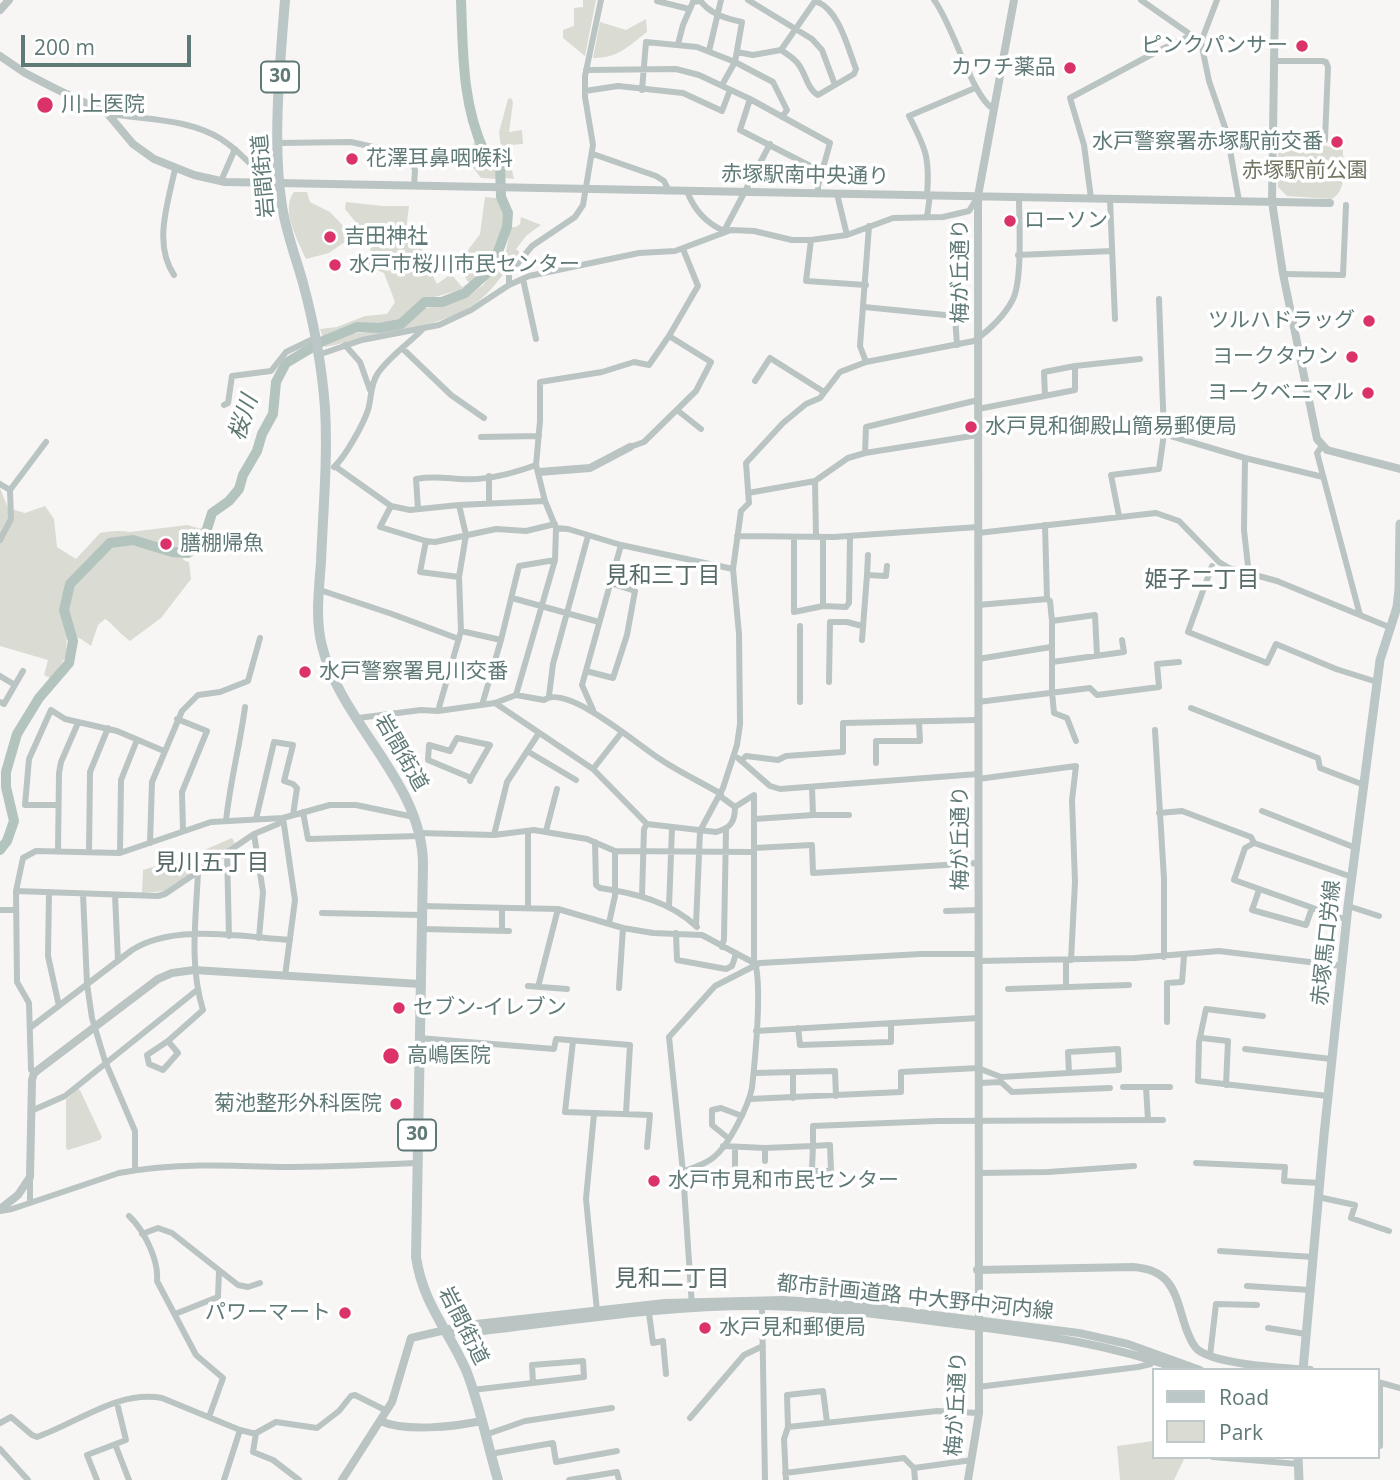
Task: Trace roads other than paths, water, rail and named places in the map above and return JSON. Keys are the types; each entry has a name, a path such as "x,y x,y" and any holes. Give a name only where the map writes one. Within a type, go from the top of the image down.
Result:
{"main road":[{"name":"岩間街道","path":"285,0 278,143 279,183 283,212 307,296 317,346 330,467 319,626 323,650 333,677 402,792 420,835 423,858 415,1246 418,1271 429,1303 461,1359 498,1480"},
{"name":"赤塚馬口労線","path":"1303,1368 1331,1059 1348,906 1382,650 1399,589 1400,524"},
{"path":"1298,1461 1299,1480"}],"street":[{"path":"0,10 9,0"},
{"path":"509,285 509,274 533,246 579,212 587,189 593,154 585,91 586,70 601,0"},
{"path":"678,44 693,2 700,0 726,19 742,22 735,62 722,85"},
{"path":"709,51 721,0"},
{"path":"748,0 812,39 822,50 835,85"},
{"path":"934,0 951,29 975,88 988,106 995,108"},
{"name":"梅が丘通り","path":"968,1480 979,1413 978,196 1014,0"},
{"path":"1141,0 1201,43"},
{"path":"1217,0 1201,43 1209,81 1227,133 1239,201"},
{"path":"1275,0 1272,202 1283,274 1313,423 1322,446 1332,452 1400,469"},
{"path":"657,1 689,9"},
{"path":"737,52 753,55 780,50 793,58 813,93 818,95 854,74 856,69 839,24 820,2 815,1 780,50"},
{"path":"1091,198 1084,145 1070,99 1190,36"},
{"path":"642,90 646,42 678,44 709,51 773,82 787,110 782,117"},
{"path":"0,56 25,73 111,116 194,127 217,136 235,149 258,172"},
{"path":"1273,141 1325,140 1328,67 1326,62 1322,61 1274,61"},
{"path":"586,70 686,71 750,99 830,144 818,194"},
{"path":"585,91 618,86 682,93 722,111 730,90"},
{"path":"927,217 929,166 922,142 909,116 975,88"},
{"path":"750,99 740,130 822,172"},
{"name":"赤塚駅南中央通り","path":"111,116 141,150 175,169 221,181 1330,203"},
{"path":"278,143 351,142 409,155 415,170 414,186"},
{"path":"724,232 770,144"},
{"path":"221,181 235,149"},
{"path":"593,154 656,176 664,181 669,191"},
{"path":"174,275 169,268 162,241 175,169"},
{"path":"687,191 706,222 724,232"},
{"path":"837,194 847,235"},
{"path":"224,405 228,403 232,376 271,371 286,352 317,346 345,345 424,329 460,316 523,279 639,253 683,249 724,232 744,230 792,240 847,235 894,218 943,217 969,211 978,196"},
{"path":"696,925 700,831 720,795 734,755 741,717 739,634 733,569 741,511 749,503 746,471 749,459 783,423 806,404 820,398 839,372 866,362 957,345 978,338 1005,312 1014,299 1019,197"},
{"path":"1110,199 1115,319"},
{"path":"1283,274 1343,275 1346,205"},
{"path":"866,362 860,346 869,226"},
{"path":"811,240 806,281 866,285"},
{"path":"516,695 555,560 555,526 545,501 538,468 540,382 602,372 634,362 649,366 698,286 683,249"},
{"path":"1018,255 1112,251"},
{"path":"523,279 536,339"},
{"path":"1119,516 1111,475 1159,469 1164,434 1159,299"},
{"path":"864,307 955,316 957,345"},
{"path":"424,329 378,374 370,390 368,410 330,467 391,506 410,510 545,501"},
{"path":"418,509 416,479 433,475 461,479 538,468 590,468 644,442 696,391 711,362 669,336"},
{"path":"345,345 360,362 370,390"},
{"path":"402,348 451,395 484,418"},
{"path":"755,381 770,358 824,392"},
{"path":"1045,396 1044,372 1140,359"},
{"path":"865,453 866,427 978,404 1076,390 1075,366"},
{"path":"677,410 701,429"},
{"path":"1164,434 1323,477"},
{"path":"748,493 815,481 848,458 865,453 978,435"},
{"path":"481,437 538,436"},
{"path":"0,540 11,519 10,490 46,442"},
{"path":"1322,446 1317,453 1360,615"},
{"path":"1245,458 1244,530 1249,575"},
{"path":"489,476 489,503"},
{"path":"815,481 823,606"},
{"path":"0,484 10,490"},
{"path":"438,712 461,631 459,577 466,534 459,505"},
{"path":"391,506 380,527 426,541 435,542 496,529 526,530 555,526 621,545 733,569"},
{"path":"737,536 849,537 978,530 1148,512 1172,517 1188,528 1219,562 1237,572 1277,581 1389,627"},
{"path":"1045,525 1048,598 1052,621 1054,713 1067,718 1076,741"},
{"path":"358,718 421,710 438,712 495,703 516,695 544,700 548,696 553,664 588,536"},
{"path":"794,537 794,612 823,606 846,607 849,603 849,537"},
{"path":"426,541 420,572 459,577"},
{"path":"593,711 582,685 621,545"},
{"path":"862,640 868,555"},
{"path":"482,705 519,566 555,560"},
{"path":"1212,565 1188,632 1267,663 1276,644 1336,669 1377,682"},
{"path":"867,575 886,576 887,566"},
{"path":"586,671 613,678 627,635 635,591 610,583"},
{"path":"320,590 459,639"},
{"path":"512,598 599,622"},
{"path":"978,605 1048,598"},
{"path":"1052,621 1095,615 1097,655"},
{"path":"829,681 830,622 847,622 862,626"},
{"path":"800,626 800,702"},
{"path":"461,631 501,640"},
{"path":"150,843 151,788 177,719 198,695 220,692 248,681 260,638"},
{"path":"1052,662 1124,652 1122,640"},
{"path":"978,659 1051,647"},
{"path":"978,702 1090,688 1097,695 1159,687 1157,664 1179,662"},
{"path":"0,702 4,704 23,671"},
{"path":"0,676 15,685"},
{"path":"548,696 556,696 593,711 660,760 720,795 735,807"},
{"path":"495,703 593,769 647,824 716,832 726,829 735,819 735,807"},
{"path":"226,821 231,778 240,744 245,707"},
{"path":"1191,708 1318,758 1320,768 1364,785"},
{"path":"58,805 25,805 29,759 51,710 78,723 108,728 164,751"},
{"path":"177,719 207,731 183,792 183,831"},
{"path":"741,761 746,757 778,760 843,752 843,723 978,720"},
{"path":"876,763 876,741 920,741 919,722"},
{"path":"58,851 58,787 61,762 78,723"},
{"path":"89,852 90,772 108,728"},
{"path":"1155,730 1164,878 1164,957"},
{"path":"593,769 622,732"},
{"path":"494,835 507,782 539,733"},
{"path":"457,738 490,745 471,780 428,760 429,745 450,751 457,738"},
{"path":"120,853 121,780 137,740"},
{"path":"256,819 274,742 293,745 284,781 297,788 293,815"},
{"path":"527,751 576,780"},
{"path":"734,755 775,788 978,776 1076,766 1072,800 1075,882 1066,986"},
{"path":"812,787 813,815"},
{"path":"546,831 557,789"},
{"path":"683,1172 710,1160 723,1146 750,1100 754,1073 754,795 735,807"},
{"path":"34,1073 31,1070 29,1003 16,982 16,891 23,858 36,851 120,853 211,822 283,818 330,805 344,804 414,817"},
{"path":"1160,813 1182,811 1251,837 1254,843 1352,877"},
{"path":"1262,811 1356,848"},
{"path":"303,812 308,839 494,835 546,831 595,842 615,851 725,853 812,845 813,873 978,863"},
{"path":"755,819 849,815"},
{"path":"16,891 158,896 165,894 254,834 278,824 283,818"},
{"path":"283,818 295,889 285,976"},
{"path":"642,896 644,830 647,824"},
{"path":"669,906 671,828"},
{"path":"722,947 726,829"},
{"path":"528,832 528,908"},
{"path":"254,834 263,892 259,938"},
{"path":"595,842 596,885 642,896 669,906 696,925 702,935"},
{"path":"1254,843 1245,848 1234,880 1347,920"},
{"path":"609,923 615,890 615,851"},
{"path":"227,853 229,936"},
{"path":"167,1041 178,1053 163,1070 149,1064 147,1055 203,1010 194,970 198,872"},
{"path":"1259,890 1252,910 1306,925 1312,908"},
{"path":"49,892 48,956 59,1006"},
{"path":"83,894 87,984 94,1026 106,1064 135,1131 135,1170"},
{"path":"115,895 118,961"},
{"path":"1348,906 1379,916"},
{"path":"421,929 505,931 502,908"},
{"path":"322,913 558,909 624,928 653,933 702,935 756,964"},
{"path":"538,987 558,909"},
{"path":"0,911 15,910"},
{"path":"946,911 979,910"},
{"path":"619,988 624,928"},
{"path":"676,933 677,960 726,969 732,966 736,954"},
{"path":"31,1027 149,941 196,934 290,940"},
{"path":"692,1305 683,1172 669,1037 715,986 756,964 921,954 1068,960 1184,956 1219,951 1342,966"},
{"path":"1167,1022 1167,983 1182,982 1184,956"},
{"path":"30,1203 34,1073 152,982 172,973 194,970 420,984"},
{"path":"1008,989 1129,985"},
{"path":"528,986 567,989"},
{"path":"31,1111 65,1096 197,990"},
{"path":"1263,1016 1206,1009 1202,1038 1199,1042 1198,1082 1328,1096"},
{"path":"756,1031 979,1018"},
{"path":"798,1028 800,1045 891,1042 891,1023"},
{"path":"419,1038 554,1049 556,1039 630,1045 626,1113"},
{"path":"1202,1038 1227,1041 1226,1085"},
{"path":"573,1041 565,1112 650,1115 647,1147"},
{"path":"750,1100 901,1093 901,1072 978,1068 1001,1077 1069,1073 1119,1070 1118,1049 1068,1052 1069,1073"},
{"path":"1245,1049 1331,1059"},
{"path":"754,1073 835,1071 836,1096"},
{"path":"793,1073 793,1098"},
{"path":"978,1083 1001,1082 1012,1092 1110,1088"},
{"path":"1123,1087 1170,1087"},
{"path":"1146,1087 1148,1120"},
{"path":"728,1138 712,1125 712,1110 721,1108 742,1115"},
{"path":"594,1114 586,1199 597,1311"},
{"path":"723,1146 765,1149 813,1146 830,1145 831,1171 818,1172 812,1169 813,1146 813,1126 978,1121 1163,1120"},
{"path":"735,1147 735,1171"},
{"path":"765,1149 765,1161"},
{"path":"0,1210 135,1170 200,1164 333,1167 416,1163"},
{"path":"1196,1163 1286,1167 1284,1181 1320,1183"},
{"path":"978,1172 1048,1172 1134,1166"},
{"path":"0,1210 18,1195 30,1177"},
{"path":"1318,1197 1356,1205 1351,1218 1389,1231"},
{"path":"129,1216 142,1234 158,1270 157,1281 196,1355 223,1378 209,1417"},
{"path":"142,1234 158,1228 172,1233 243,1287 260,1283"},
{"path":"1220,1251 1313,1257"},
{"path":"977,1270 1148,1269 1170,1282 1195,1348 1210,1356 1231,1361 1294,1368"},
{"path":"175,1314 218,1297 219,1271"},
{"path":"1247,1286 1310,1290"},
{"name":"都市計画道路 中大野中河内線","path":"444,1331 467,1325 597,1311 814,1301 977,1323"},
{"path":"1210,1356 1216,1304 1257,1306"},
{"name":"都市計画道路 中大野中河内線","path":"444,1331 467,1334 649,1313 692,1305 762,1306 846,1311 1079,1333 1193,1368"},
{"path":"762,1306 765,1480"},
{"path":"649,1313 653,1343 663,1341 666,1374"},
{"path":"1268,1328 1306,1335"},
{"path":"342,1480 396,1395 411,1338 444,1331"},
{"path":"690,1418 744,1355 763,1346"},
{"path":"978,1387 1124,1369 1151,1364 1153,1356"},
{"name":"都市計画道路 中大野中河内線","path":"1153,1356 1177,1368"},
{"path":"472,1390 533,1383 584,1377 583,1360 532,1366 533,1383"},
{"path":"1380,1446 1379,1382 1400,1388"},
{"path":"827,1422 823,1391 787,1395 788,1427 784,1439 786,1476 904,1458 914,1468 915,1480"},
{"path":"0,1423 11,1417 37,1437 137,1396 162,1398 240,1430 256,1433 276,1422 317,1429 355,1395 387,1411"},
{"path":"97,1480 87,1455 126,1440 117,1403"},
{"path":"485,1434 525,1421 612,1408"},
{"path":"788,1427 937,1411 979,1413"},
{"path":"380,1421 390,1425 409,1426 481,1421"},
{"path":"224,1480 240,1430"},
{"path":"256,1433 253,1452 274,1460 299,1480"},
{"path":"490,1454 553,1443 556,1462 617,1451"},
{"path":"115,1444 129,1480"},
{"path":"0,1449 27,1480"},
{"path":"1242,1459 1298,1461"},
{"path":"914,1468 972,1460"},
{"path":"569,1480 617,1472 619,1480"}],"waterway":[{"name":"桜川","path":"0,850 7,841 14,821 6,787 6,772 17,734 39,698 69,663 73,641 64,610 70,584 110,543 133,540 172,552 188,553 198,544 212,513 229,501 239,489 243,475 273,414 276,382 286,363 323,341 357,327 379,328 401,324 425,302 442,302 465,293 486,274 495,260 507,227 508,213 501,197 500,165 484,151 471,115 465,77 461,0"}],"place":[{"name":"ピンクパンサー","path":"1302,46"},
{"name":"カワチ薬品","path":"1070,68"},
{"name":"川上医院","path":"45,105"},
{"name":"水戸警察署赤塚駅前交番","path":"1337,142"},
{"name":"花澤耳鼻咽喉科","path":"352,159"},
{"name":"ローソン","path":"1010,221"},
{"name":"吉田神社","path":"330,237"},
{"name":"水戸市桜川市民センター","path":"335,265"},
{"name":"ツルハドラッグ","path":"1369,321"},
{"name":"ヨークタウン","path":"1352,357"},
{"name":"ヨークベニマル","path":"1368,393"},
{"name":"水戸見和御殿山簡易郵便局","path":"971,427"},
{"name":"膳棚帰魚","path":"166,544"},
{"name":"水戸警察署見川交番","path":"305,672"},
{"name":"セブン-イレブン","path":"399,1008"},
{"name":"高嶋医院","path":"391,1056"},
{"name":"菊池整形外科医院","path":"396,1104"},
{"name":"水戸市見和市民センター","path":"654,1181"},
{"name":"パワーマート","path":"345,1313"},
{"name":"水戸見和郵便局","path":"705,1328"}],"district":[{"name":"見和三丁目","path":"663,576"},
{"name":"姫子二丁目","path":"1202,580"},
{"name":"見川五丁目","path":"212,863"},
{"name":"見和二丁目","path":"672,1279"}],"park label":[{"name":"赤塚駅前公園","path":"1305,171"}]}
